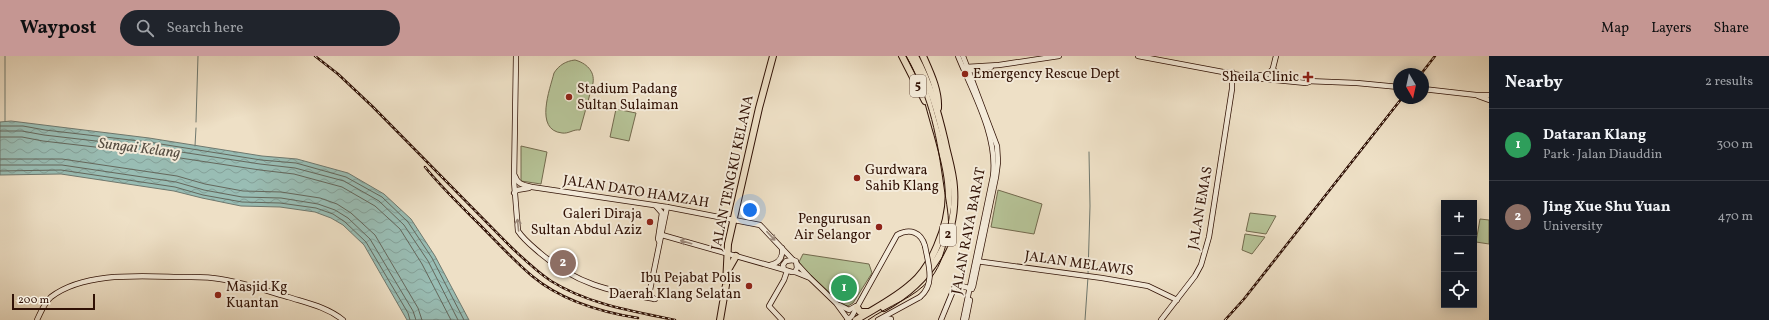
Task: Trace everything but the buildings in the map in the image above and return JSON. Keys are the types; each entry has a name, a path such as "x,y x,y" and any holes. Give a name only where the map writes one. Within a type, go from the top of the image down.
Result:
{"highway":[{"name":"JALAN TENGKU KELANA","path":"733,218 754,111 768,56"},
{"name":"JALAN TENGKU KELANA","path":"720,320 724,284 725,253 773,56"},
{"name":"5","path":"902,56 932,116"},
{"name":"2","path":"856,320 904,290 923,272 935,252 946,220 950,196 948,174 920,76 910,56"},
{"name":"2","path":"864,320 901,298 920,282 937,261 947,239 954,209 954,186 938,113 931,90 915,56"},
{"name":"5","path":"923,56 931,74 939,99 938,113"},
{"name":"JALAN TENGKU KELANA","path":"716,320 727,272 725,253"},
{"path":"727,272 736,256"},
{"path":"856,307 860,312 867,312 884,303"}],"main road":[{"path":"516,56 514,94 514,193 518,231 522,237 546,259 565,272 588,284 655,299 650,297 650,290 659,241 658,239 662,213 656,206"},
{"name":"JALAN RAYA BARAT","path":"958,56 974,85 995,140 998,162 996,177 976,262"},
{"name":"JALAN RAYA BARAT","path":"963,56 966,69 986,125 992,146 994,161 993,176 966,320"},
{"path":"966,69 1059,56"},
{"path":"1138,56 1272,79 1306,83 1357,83 1393,86"},
{"path":"1272,79 1276,57"},
{"path":"974,85 977,72 995,65"},
{"path":"966,69 987,68"},
{"path":"1256,76 1266,75 1273,70"},
{"path":"1273,70 1288,78 1309,82"},
{"path":"1233,73 1272,79 1288,78"},
{"name":"JALAN EMAS","path":"1161,320 1187,288 1201,265 1209,238 1233,73"},
{"path":"1429,90 1476,96 1489,100"},
{"path":"1476,96 1489,95"},
{"path":"515,176 521,184 532,187"},
{"path":"514,193 517,190 532,187"},
{"name":"JALAN DATO HAMZAH","path":"532,187 667,207 733,218 760,225 793,260"},
{"path":"659,241 662,235 667,207"},
{"path":"836,303 845,318 851,318 897,235 910,231 919,234 925,246 930,283 927,290 920,297 890,318 881,319"},
{"path":"662,235 810,278"},
{"path":"769,266 781,259 782,248"},
{"path":"789,271 784,263 787,260 793,260 836,303 845,309 852,309 856,307"},
{"name":"JALAN MELAWIS","path":"976,262 1088,276 1149,286 1177,300"},
{"path":"782,320 770,309 770,304 789,271 797,268 797,264"},
{"path":"37,320 47,302 52,297 70,288 89,282 118,277 151,276 222,279 316,305 334,313 343,320"},
{"path":"941,320 955,286 962,286 971,289"},
{"name":"JALAN RAYA BARAT","path":"963,320 971,289"},
{"path":"642,297 646,296 650,290"}],"green space":[{"name":"Stadium Padang Sultan Sulaiman","path":"575,60 583,63 589,68 593,75 593,83 580,130 562,133 553,130 548,125 546,117 547,98 556,70 563,64"},
{"path":"616,109 636,113 629,141 610,137"},
{"path":"521,146 547,152 541,184 521,181"},
{"path":"998,190 1042,204 1034,234 991,227"},
{"path":"1250,213 1276,216 1266,234 1246,231"},
{"path":"1480,219 1489,220 1489,244 1477,242"},
{"path":"1245,234 1265,237 1252,254 1242,250"},
{"path":"803,254 869,264 872,273 853,303 848,306 843,305 806,271 799,262"}],"water":[{"name":"Sungai Kelang","path":"11,121 149,138 262,156 297,159 348,173 384,194 411,219 435,256 469,320 407,320 364,245 343,225 331,218 315,212 280,207 241,206 174,191 61,174 0,175 0,122"}],"waterway":[{"path":"5,56 5,121"},
{"path":"196,122 198,56"},
{"path":"195,146 196,128"},
{"path":"1088,274 1090,206 1089,152"},
{"path":"1085,320 1088,277"}],"tram line":[{"path":"868,320 909,297 931,278 938,268 946,245 948,233 947,204 939,152 932,120 922,88 906,56"}],"railway":[{"path":"315,56 338,74 373,107 511,247 530,265 551,281 580,296 595,301 627,310 675,320"},
{"path":"1426,68 1435,56"},
{"path":"1225,320 1244,299 1397,104"},
{"path":"425,167 451,196 511,257 544,285 569,299 596,309 638,318"}],"place":[{"name":"Emergency Rescue Dept","path":"965,74"},
{"name":"Sheila Clinic","path":"1308,77"},
{"name":"Stadium Padang Sultan Sulaiman","path":"569,97"},
{"name":"Gurdwara Sahib Klang","path":"857,178"},
{"name":"Galeri Diraja Sultan Abdul Aziz","path":"650,222"},
{"name":"Pengurusan Air Selangor","path":"879,227"},
{"name":"Jing Xue Shu Yuan","path":"563,263"},
{"name":"Ibu Pejabat Polis Daerah Klang Selatan","path":"749,286"},
{"name":"Dataran Klang","path":"844,288"},
{"name":"Masjid Kg Kuantan","path":"218,295"}]}
